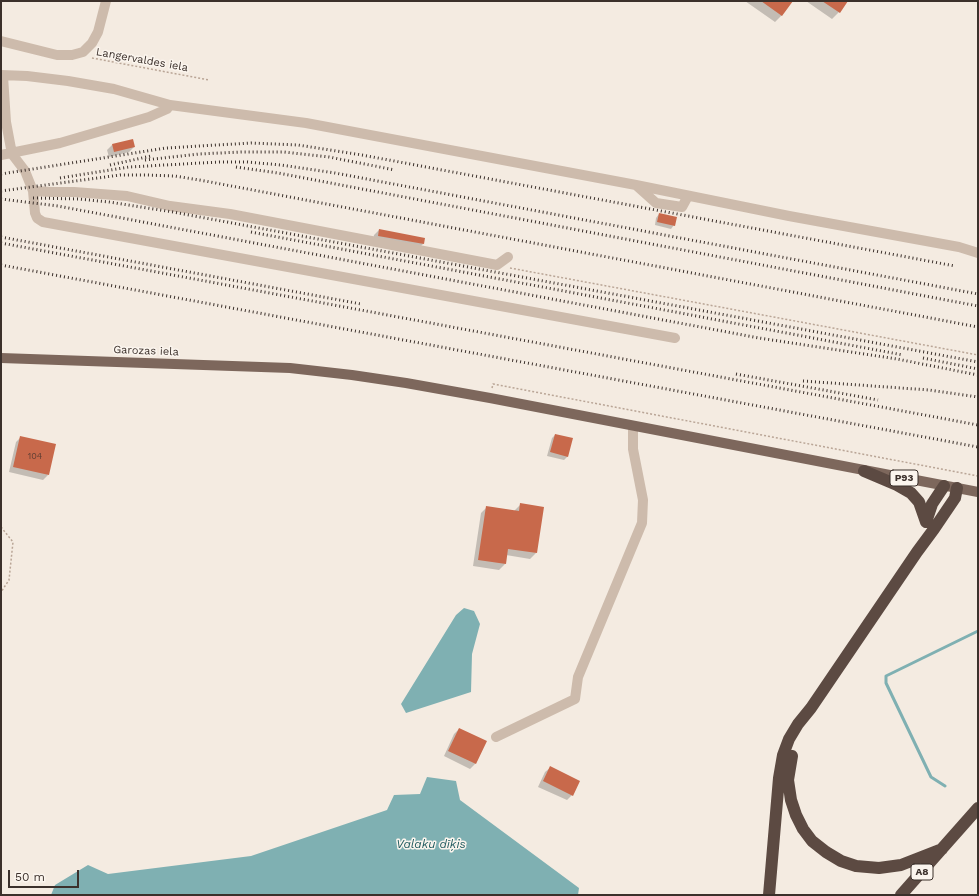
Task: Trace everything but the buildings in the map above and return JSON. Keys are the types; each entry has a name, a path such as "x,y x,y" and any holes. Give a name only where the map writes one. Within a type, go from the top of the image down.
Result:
{"highway":[{"path":"864,471 897,485 911,493 919,502 926,522"},
{"path":"917,552 932,504 944,486"},
{"path":"769,895 779,778 783,755 789,739 917,552 926,542 955,498 957,488"},
{"path":"811,708 795,744 790,762 788,780 791,800 796,815 803,829 812,841 841,861 856,866 879,868 901,865 942,849"},
{"name":"A8","path":"901,895 978,808"}],"main road":[{"name":"Garozas iela","path":"1,358 290,368 406,383 633,426"},
{"name":"P93","path":"633,426 978,492"}],"street":[{"path":"1,41 57,54 72,55 83,52 92,43 98,32 106,1"},
{"path":"675,338 43,222 37,218 35,213 34,191 25,171 12,154 6,122 2,76 27,76 68,81 114,89 170,105 306,123 636,185 789,216 959,247 978,253"},
{"path":"1,155 12,154 60,143 150,117 167,109 170,105"},
{"path":"34,191 127,196 170,206 230,214 497,265 508,257"},
{"path":"496,737 575,699 578,677 642,523 643,500 633,449 633,426"}],"path":[{"name":"Langervaldes iela","path":"72,55 209,80"},
{"path":"497,265 978,354"},
{"path":"493,384 978,476"},
{"path":"1,527 13,542 10,580 1,592"}],"water":[{"path":"464,608 474,611 480,624 472,654 471,692 406,713 401,704 456,615"},
{"name":"Valaku dīķis","path":"427,777 456,781 460,800 579,888 578,895 51,895 55,885 88,865 108,874 251,856 387,810 394,795 420,794"}],"waterway":[{"path":"945,786 931,777 886,683 886,676 978,631"}],"railway":[{"path":"1,174 166,148 251,143 298,145 362,155 955,266"},
{"path":"145,160 199,154 284,152 329,157 395,170"},
{"path":"110,165 151,156"},
{"path":"60,178 129,167 219,162 247,162 281,165 335,173 978,294"},
{"path":"236,167 278,173 978,306"},
{"path":"1,191 120,175 175,176 978,327"},
{"path":"33,198 79,199 173,212 978,362"},
{"path":"1,199 58,206 759,338 897,359 978,375"},
{"path":"251,232 903,355"},
{"path":"1,237 361,304"},
{"path":"1,243 978,425"},
{"path":"1,265 978,447"},
{"path":"923,358 978,369"},
{"path":"736,374 878,400"},
{"path":"803,381 929,390 978,397"}]}
